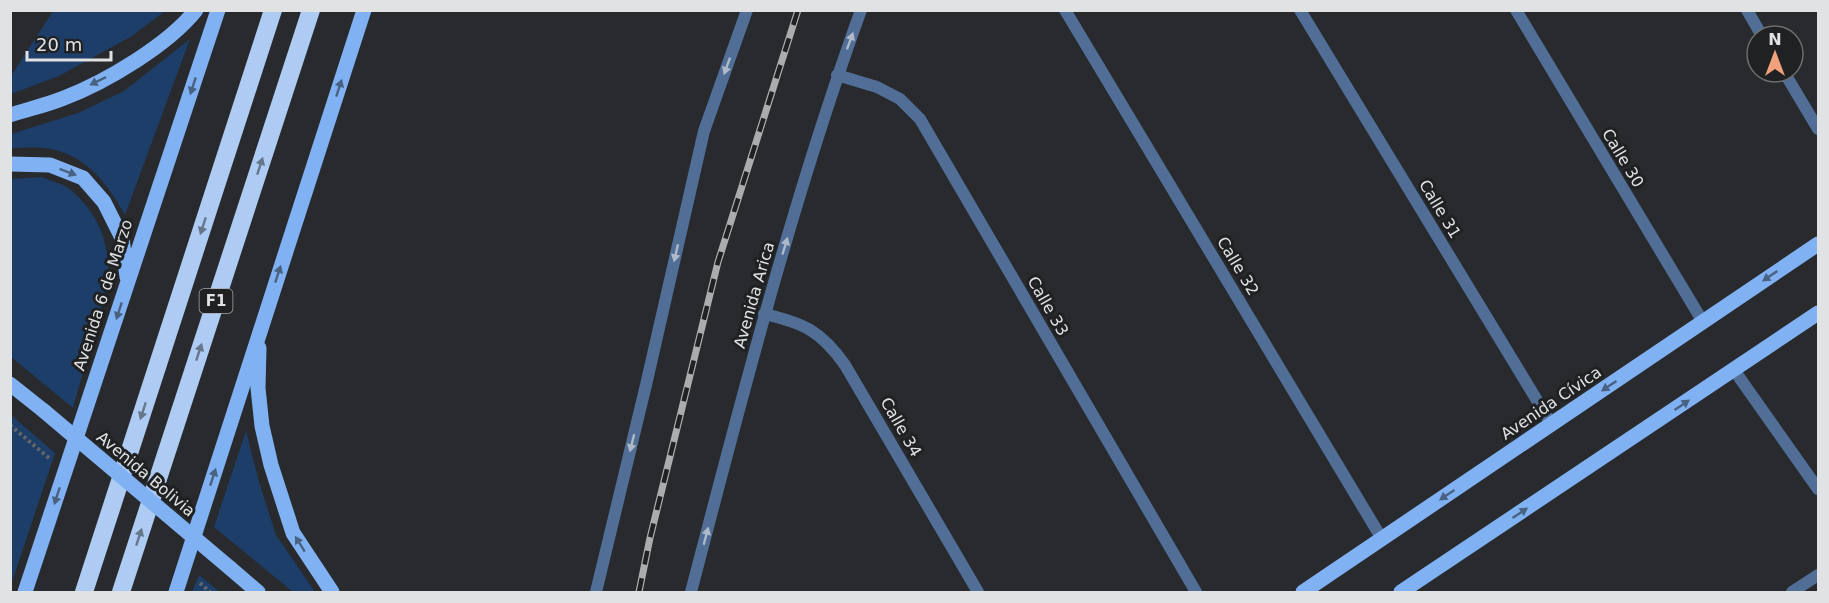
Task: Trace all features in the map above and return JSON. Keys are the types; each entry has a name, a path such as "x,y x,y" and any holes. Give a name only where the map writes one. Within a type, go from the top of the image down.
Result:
{"highway":[{"name":"F1","path":"84,592 273,10"},
{"name":"F1","path":"121,592 311,10"}],"main road":[{"path":"10,114 65,98 118,71 182,27 196,10"},
{"name":"Avenida 6 de Marzo","path":"25,592 218,10"},
{"path":"176,592 364,10"},
{"path":"10,164 50,165 83,178 104,202 122,238 128,282"},
{"name":"Avenida Cívica","path":"1303,592 1818,244"},
{"path":"1401,592 1818,313"},
{"path":"260,329 259,398 262,426 271,465 293,533 332,592"},
{"name":"Avenida Bolivia","path":"10,384 45,411 258,592"}],"street":[{"path":"596,592 704,131 747,10"},
{"name":"Avenida Arica","path":"691,592 764,314 837,75 861,10"},
{"name":"Calle 32","path":"1065,10 1382,539"},
{"name":"Calle 31","path":"1300,10 1552,425"},
{"name":"Calle 30","path":"1516,10 1703,322"},
{"path":"1747,10 1755,24"},
{"name":"Calle 33","path":"837,75 885,91 900,99 920,119 1196,592"},
{"path":"1791,84 1818,129"},
{"name":"Calle 34","path":"764,314 802,324 831,345 845,365 978,592"},
{"path":"1734,370 1818,489"},
{"path":"1792,592 1818,575"}],"path":[{"path":"10,425 25,438"}],"shaded area":[{"path":"53,11 165,11 132,36 59,76 11,94 11,76"},
{"path":"190,39 125,215 93,171 71,156 44,148 11,148 11,134 78,113 124,91"},
{"path":"42,177 68,188 79,197 101,230 107,255 108,283 73,408 11,357 11,179"},
{"path":"11,415 55,453 11,585"},
{"path":"246,431 276,535 315,592 293,592 214,527"},
{"path":"199,575 220,592 192,592"}],"railway":[{"path":"639,592 650,538 718,262 798,10"}]}
